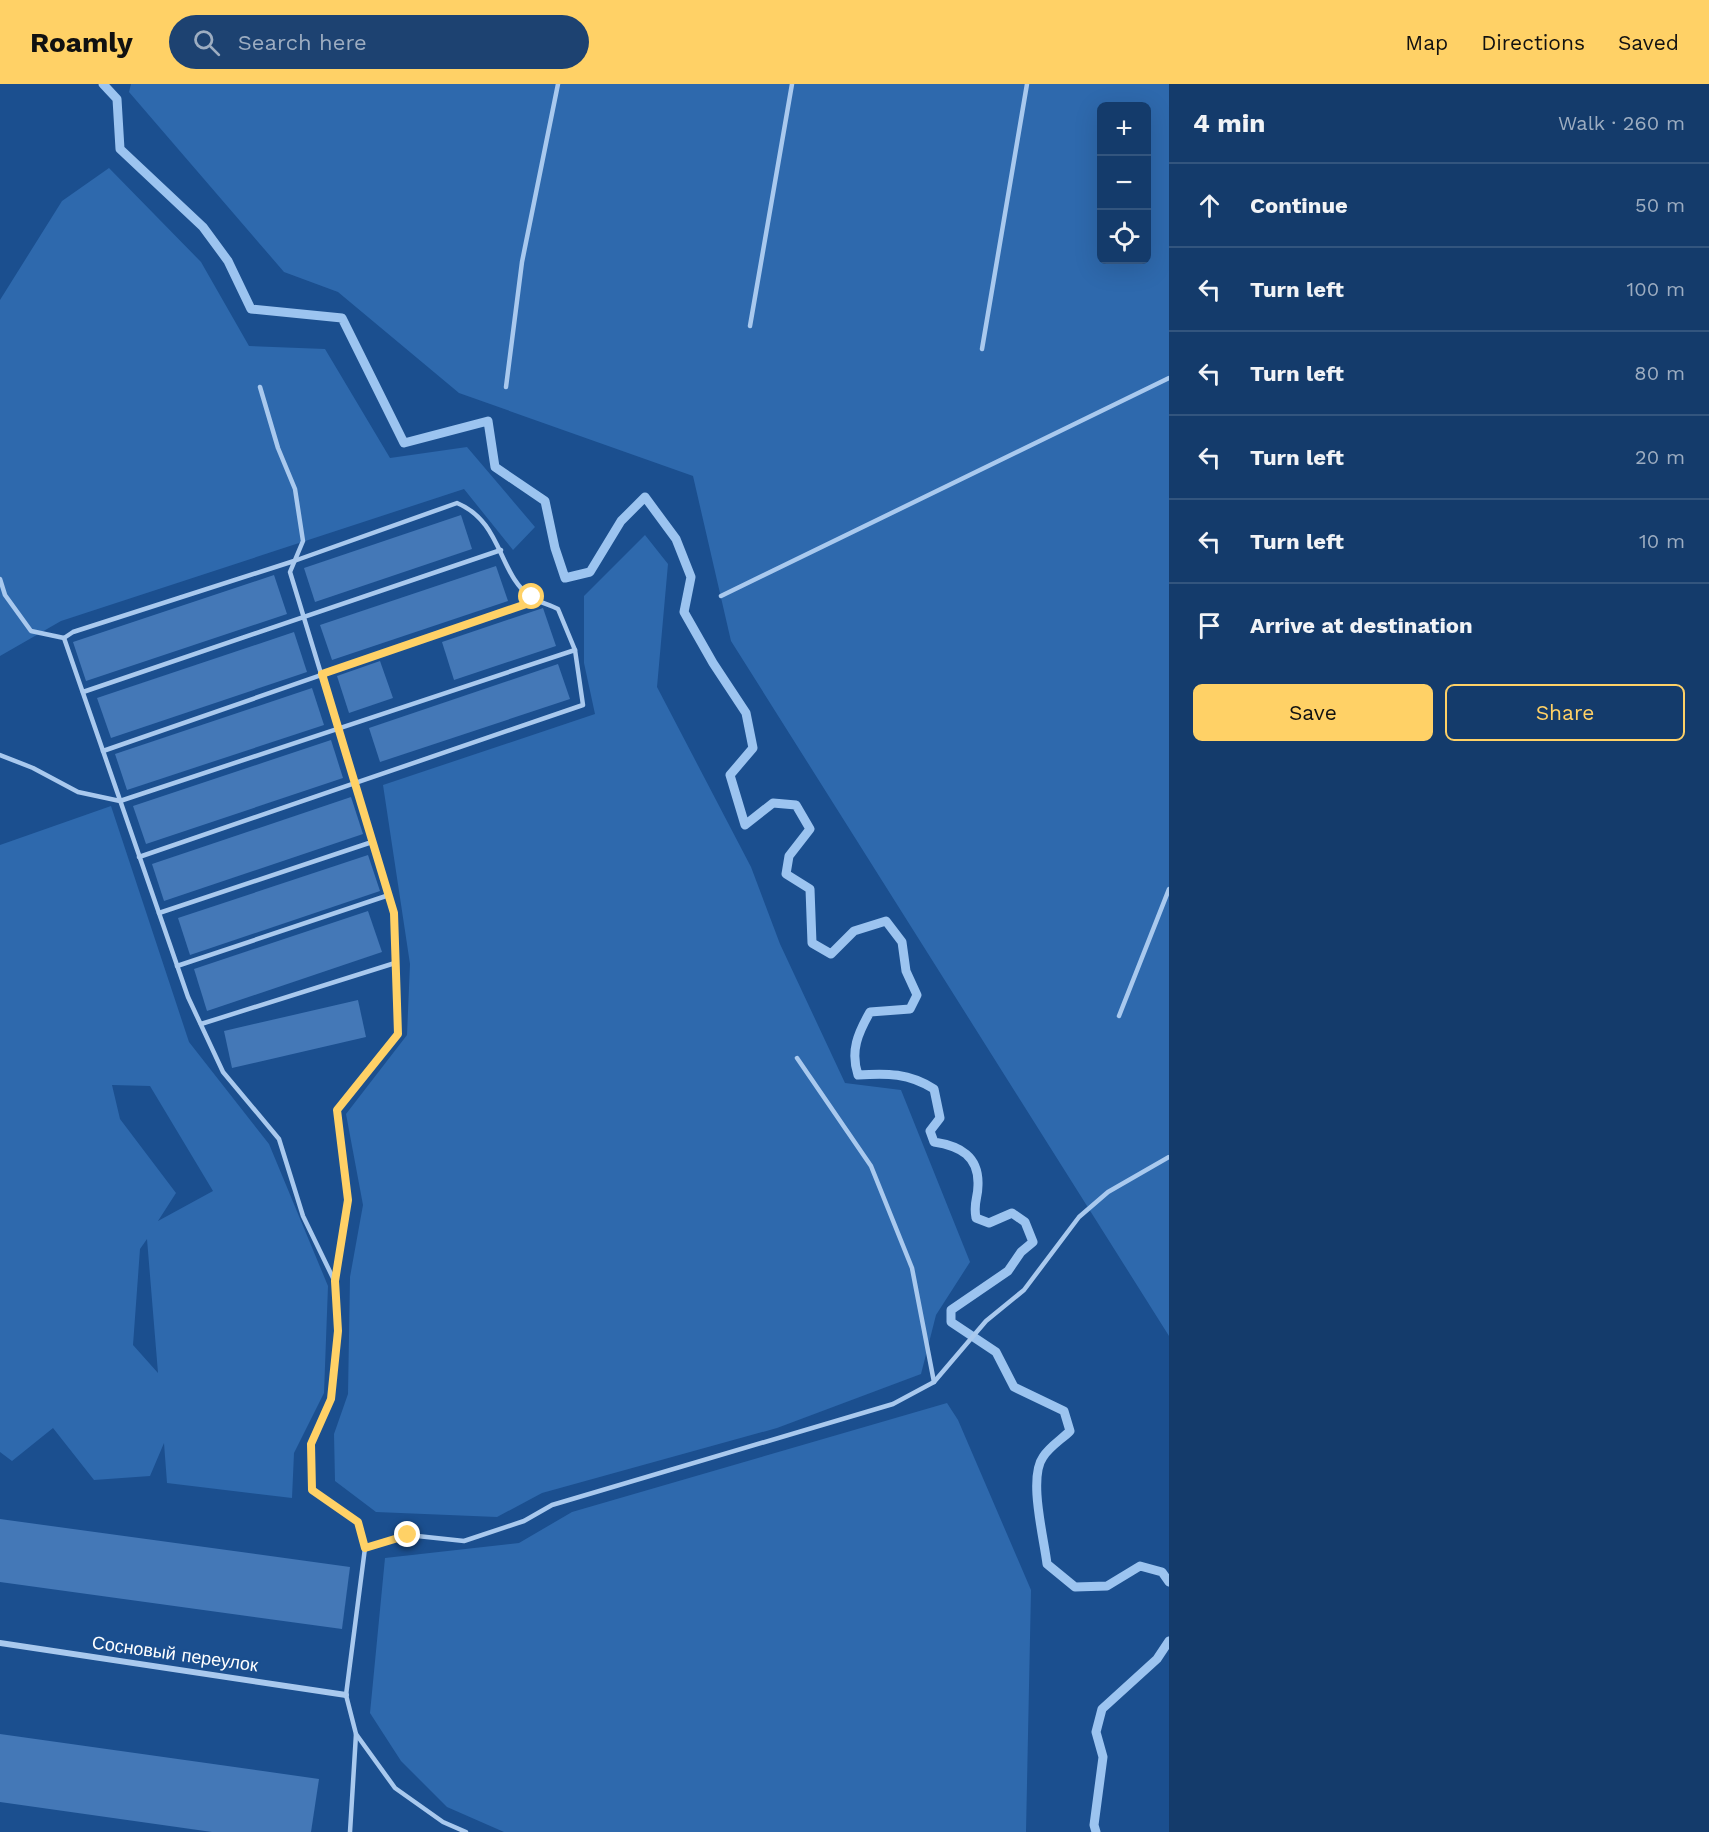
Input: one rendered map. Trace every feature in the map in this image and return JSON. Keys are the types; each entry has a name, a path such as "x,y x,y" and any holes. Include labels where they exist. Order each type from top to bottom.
{"street":[{"name":"Сосновый переулок","path":"0,1643 346,1695"}],"lane":[{"path":"506,387 522,262 558,84"},
{"path":"750,326 792,84"},
{"path":"982,349 1027,84"},
{"path":"721,596 1169,378"},
{"path":"260,387 278,448 295,489 303,541 290,572 394,913 398,1034 337,1110 348,1200 335,1281 338,1331 331,1399 311,1444 312,1490 358,1522 365,1548 346,1695 356,1734 350,1832"},
{"path":"0,579 5,595 31,632 64,638 74,632 294,561 457,503 473,510 501,550 514,576 532,597 558,609 575,650 583,705 139,857"},
{"path":"83,692 501,550"},
{"path":"103,751 538,600"},
{"path":"64,638 177,966 201,1024 223,1072 279,1139 303,1216 335,1281"},
{"path":"0,755 33,768 78,792 120,801 575,650"},
{"path":"159,913 372,842"},
{"path":"1119,1016 1169,889"},
{"path":"177,966 388,895"},
{"path":"201,1024 395,963"},
{"path":"796,1058 871,1166 912,1268 934,1382"},
{"path":"365,1548 408,1535 464,1541 524,1521 552,1505 893,1404 934,1382 986,1322 1024,1290 1079,1217 1108,1192 1169,1157"},
{"path":"356,1734 395,1788 443,1822 466,1832"}],"shaded area":[{"path":"131,84 1169,84 1169,1336 731,641 693,476 459,393 338,292 284,272 129,92"},
{"path":"109,168 201,262 249,346 325,349 390,458 467,447 535,527 513,550 464,489 61,621 0,656 0,300 62,201"},
{"path":"645,535 668,564 657,687 751,867 780,944 845,1083 901,1090 970,1262 936,1315 921,1374 777,1428 542,1493 497,1517 376,1512 335,1481 334,1434 348,1394 350,1277 363,1205 346,1114 407,1035 410,964 383,785 595,714 584,663 584,596"},
{"path":"111,806 189,1042 269,1144 328,1286 324,1393 294,1453 292,1498 167,1483 164,1443 150,1476 94,1480 53,1428 12,1461 0,1452 0,845","holes":["112,1085 150,1086 213,1191 158,1221 176,1193 120,1119","147,1239 158,1373 133,1345 140,1249"]},
{"path":"947,1403 958,1420 1031,1590 1026,1832 504,1832 447,1807 401,1761 370,1713 385,1558 519,1543 572,1512"}],"building":[{"path":"461,515 472,549 315,602 304,568"},
{"path":"496,566 508,601 332,660 320,625"},
{"path":"274,575 287,614 86,681 73,642"},
{"path":"543,608 556,646 454,680 442,642"},
{"path":"294,632 307,672 111,738 97,698"},
{"path":"380,661 393,698 349,713 337,676"},
{"path":"558,664 570,699 380,762 369,728"},
{"path":"312,688 324,725 127,790 115,754"},
{"path":"331,740 343,778 146,844 133,806"},
{"path":"351,797 363,834 164,901 152,864"},
{"path":"368,855 380,891 190,955 178,918"},
{"path":"368,911 382,952 207,1011 194,969"},
{"path":"358,1000 366,1037 232,1068 224,1031"},
{"path":"0,1519 350,1567 342,1629 0,1582"},
{"path":"0,1734 319,1779 311,1832 212,1832 0,1802"}],"waterway":[{"path":"103,84 117,99 120,149 203,227 228,261 251,309 342,318 404,443 488,421 495,467 545,501 555,548 565,578 590,572 621,521 645,497 676,539 691,577 684,612 713,663 746,713 753,748 730,775 745,825 773,803 796,805 810,829 789,856 786,874 810,889 812,943 831,954 854,931 886,921 902,942 906,971 917,995 910,1009 870,1012 856,1042 855,1058 858,1075 898,1075 916,1080 934,1089 940,1118 930,1131 934,1142 960,1150 966,1154 975,1167 978,1185 976,1218 989,1223 1012,1213 1025,1222 1033,1242 1021,1252 1008,1271 951,1310 951,1322 996,1352 1014,1387 1064,1411 1070,1431 1043,1457 1037,1479 1038,1509 1047,1564 1075,1587 1107,1586 1140,1566 1162,1572 1169,1582"},
{"path":"1096,1832 1094,1825 1103,1757 1096,1732 1102,1709 1157,1659 1169,1641"}],"route":[{"path":"408,1535 365,1548 358,1522 312,1490 311,1444 331,1399 338,1331 335,1281 348,1200 337,1110 398,1034 394,913 322,674 538,600 532,597"}]}
